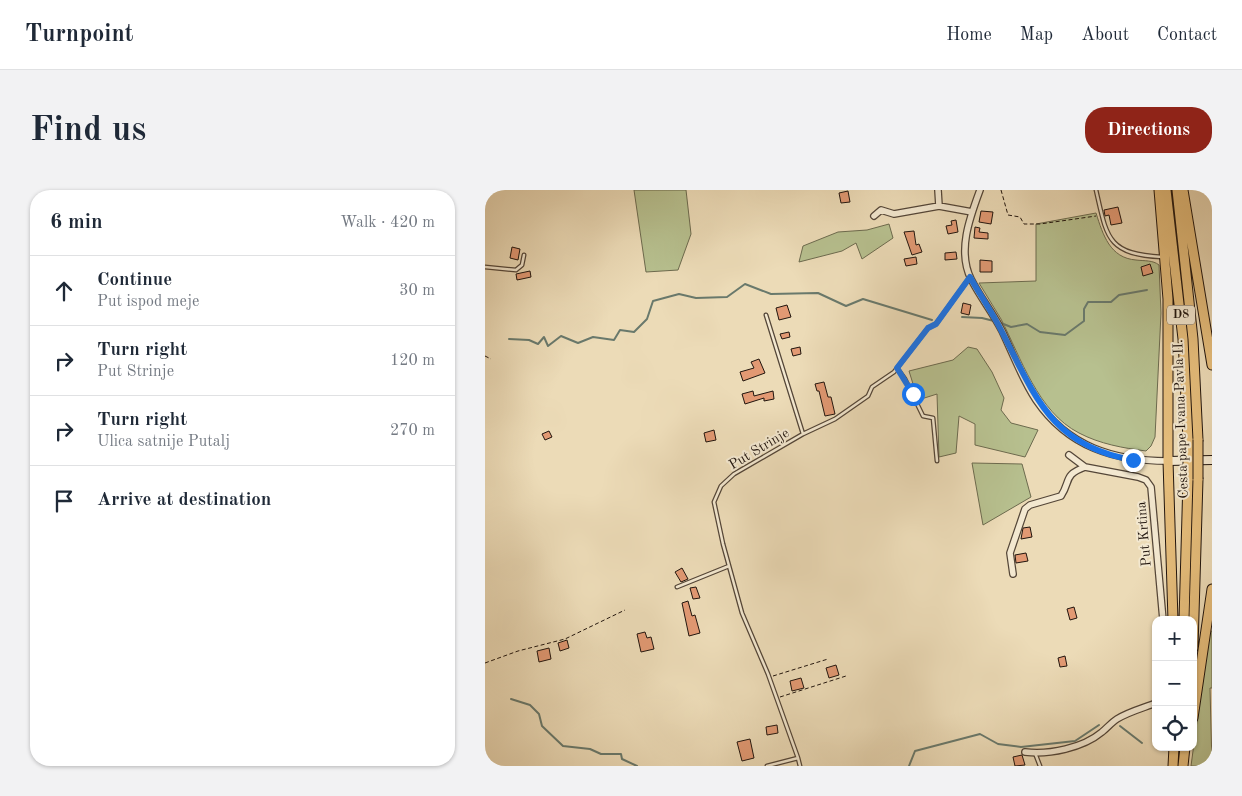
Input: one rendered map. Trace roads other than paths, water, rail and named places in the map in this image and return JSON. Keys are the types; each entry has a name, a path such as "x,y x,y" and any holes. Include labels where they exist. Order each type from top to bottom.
{"main road":[{"path":"1159,190 1165,257 1173,616"},
{"name":"Cesta pape Ivana Pavla II.","path":"1166,190 1183,339 1188,440 1184,616"},
{"name":"Cesta pape Ivana Pavla II.","path":"1177,190 1193,339 1198,479 1194,616"},
{"path":"1183,190 1212,365"},
{"path":"1195,706 1212,589"},
{"path":"1171,751 1173,765"},
{"path":"1173,765 1174,751"},
{"path":"1183,766 1186,751"}],"street":[{"path":"938,190 939,206"},
{"path":"980,190 972,212 965,244 965,257 970,277 1000,327 1035,399 1061,428 1098,452 1133,460 1212,460"},
{"path":"875,216 881,210 894,214 939,206 972,212"},
{"name":"Put Krtina","path":"1069,455 1085,467 1146,480 1151,487 1163,616"},
{"path":"1013,574 1010,553 1025,509 1030,505 1061,496 1066,480 1071,474 1085,467"},
{"path":"1025,752 1035,753 1068,749 1102,733 1118,718 1152,705"}],"lane":[{"path":"1096,190 1110,238 1121,249 1141,256 1165,257"},
{"path":"485,267 516,270 522,265 524,256"},
{"name":"Put Strinje","path":"800,766 777,698 742,613 714,502 721,486 734,474 803,434 849,411 868,396 872,387 897,368 928,328 936,324 970,277"},
{"path":"766,315 803,434"},
{"path":"897,368 905,379 923,416 933,418 937,461"},
{"path":"677,587 729,566"},
{"path":"1035,753 1040,766"},
{"path":"767,766 798,758"}],"waterway":[{"path":"509,339 529,340 538,344 544,337 548,346 561,336 578,343 593,337 614,340 620,330 634,332 647,319 653,301 679,294 696,298 727,297 745,284 771,294 818,293 846,306 863,299 932,320"},
{"path":"1001,323 1011,327 1027,324 1040,332 1065,335 1084,321 1084,309 1088,302 1111,302 1119,295 1147,290"},
{"path":"962,317 994,321"},
{"path":"511,699 530,705 539,714 542,726 563,746 590,749 601,754 621,754 622,759 637,766"},
{"path":"909,766 915,751 980,734 998,744 1021,747 1075,741 1099,725"},
{"path":"1120,726 1142,743"}]}
